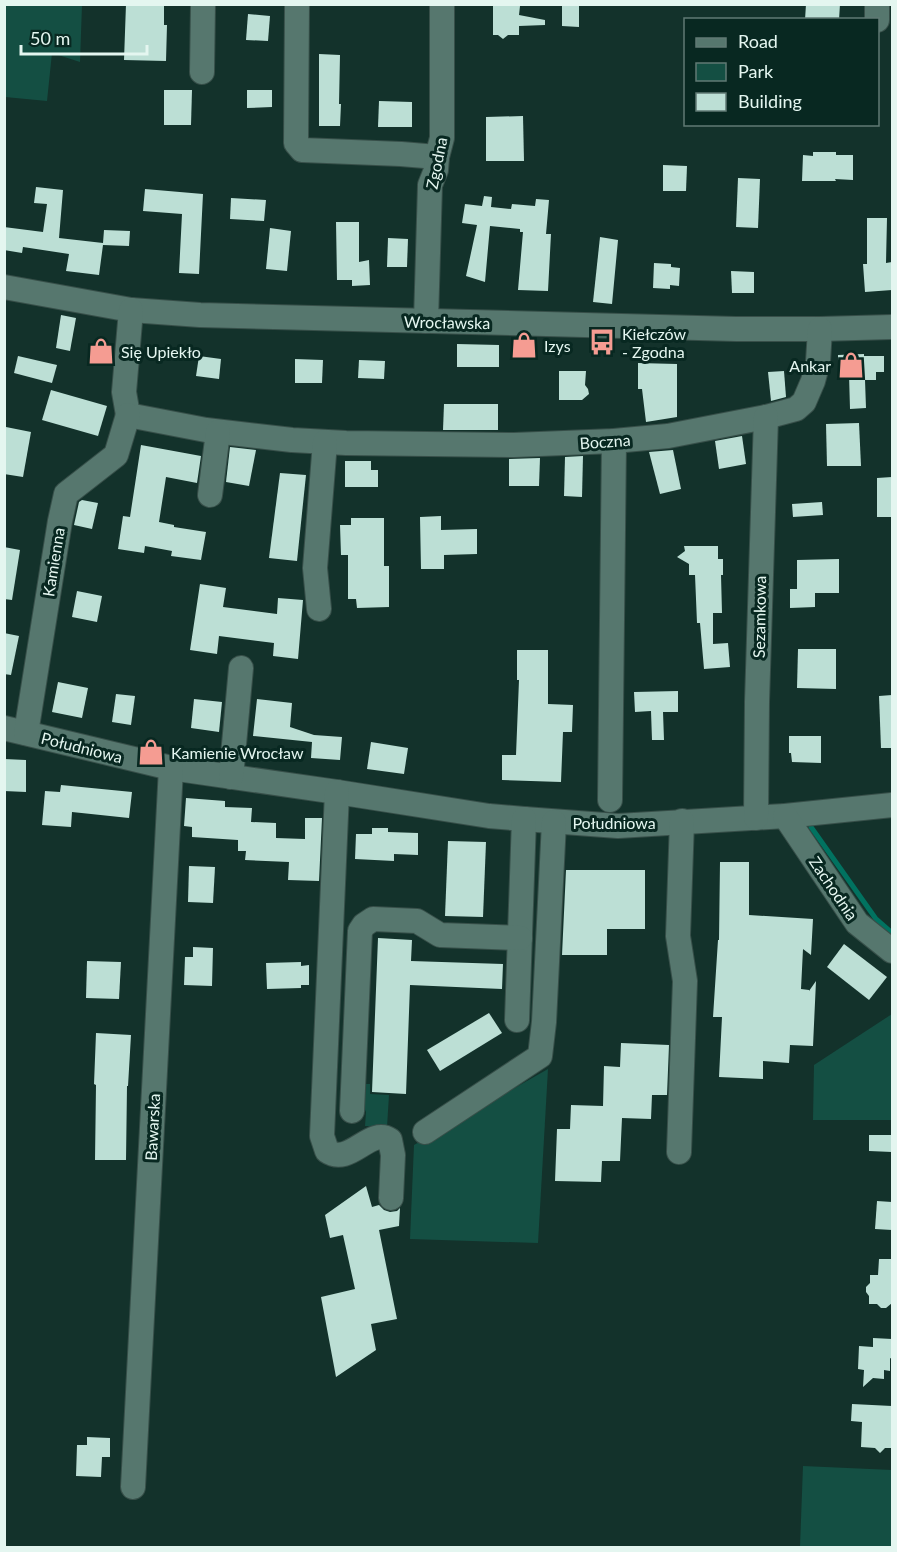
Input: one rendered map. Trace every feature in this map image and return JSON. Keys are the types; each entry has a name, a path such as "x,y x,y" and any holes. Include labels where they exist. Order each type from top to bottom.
{"street":[{"path":"202,72 203,4"},
{"path":"297,4 296,143 302,150 437,157"},
{"name":"Zgodna","path":"426,321 430,185 436,170 442,138 442,4"},
{"name":"Wrocławska","path":"4,287 131,310 200,315 736,329 892,327"},
{"path":"128,415 124,392 131,310"},
{"name":"Boczna","path":"128,415 218,432 325,442 514,445 614,441 668,436 796,409 804,402 813,381 818,362 820,329"},
{"name":"Kamienna","path":"15,730 66,494 116,455 128,415"},
{"name":"Sezamkowa","path":"756,818 759,621 766,417"},
{"path":"210,495 218,432"},
{"path":"610,800 614,441"},
{"path":"319,609 315,568 325,442"},
{"path":"231,777 241,668"},
{"name":"Południowa","path":"15,730 171,768 489,816 554,822 618,826 785,816 892,805"},
{"name":"Bawarska","path":"133,1486 171,768"},
{"path":"337,792 324,1144 332,1155 347,1154 377,1137 386,1137 390,1140 393,1153 391,1198"},
{"name":"Zachodnia","path":"785,816 857,923 892,951"},
{"path":"517,1020 525,819"},
{"path":"679,1152 685,981 678,936 682,821"},
{"path":"424,1132 540,1056 544,1022 554,822"},
{"path":"352,1111 360,932 364,925 373,920 417,921 440,935 520,938"}],"green space":[{"path":"4,5 82,5 80,62 52,53 47,101 5,97"},
{"path":"892,1014 892,1120 813,1120 814,1065"},
{"path":"548,1069 538,1243 410,1239 414,1145"},
{"path":"361,1084 370,1084 370,1094 389,1095 387,1127 365,1126 366,1112 360,1099"},
{"path":"803,1466 892,1470 892,1547 800,1547"}],"building":[{"path":"126,4 164,4 164,25 167,25 166,61 124,60"},
{"path":"806,4 840,4 839,18 805,18"},
{"path":"562,5 579,5 579,27 562,26"},
{"path":"493,6 520,6 519,15 545,20 545,25 519,26 519,35 508,35 503,39 498,35 493,35"},
{"path":"248,14 270,16 268,41 246,40"},
{"path":"319,54 340,55 340,126 319,126"},
{"path":"164,90 192,90 191,125 164,125"},
{"path":"247,90 272,90 272,107 247,108"},
{"path":"379,101 412,102 412,127 378,127"},
{"path":"523,116 524,161 486,161 486,117"},
{"path":"813,152 853,155 853,180 802,181 803,155 813,156"},
{"path":"663,165 687,166 686,191 663,191"},
{"path":"738,178 760,179 758,228 736,227"},
{"path":"36,187 63,190 59,238 103,243 104,230 130,231 129,246 103,245 99,275 66,271 69,254 23,247 22,253 4,250 4,227 43,232 47,204 34,203"},
{"path":"145,189 203,194 199,274 179,273 182,214 143,211"},
{"path":"484,196 492,197 491,207 511,209 512,204 535,206 536,199 549,200 546,234 551,234 548,291 518,290 523,232 520,232 520,229 490,226 485,282 466,276 477,225 462,223 465,204 482,206"},
{"path":"231,198 266,200 264,221 230,219"},
{"path":"867,218 887,218 886,263 892,262 892,290 865,292 863,264 867,264"},
{"path":"336,222 359,222 359,262 369,260 370,285 352,286 352,280 337,280"},
{"path":"270,228 291,231 287,271 266,269"},
{"path":"600,237 618,240 612,304 593,302"},
{"path":"388,238 408,239 407,267 387,267"},
{"path":"654,263 671,264 671,267 680,268 679,286 670,285 670,289 653,288"},
{"path":"731,271 754,272 754,293 732,293"},
{"path":"61,315 76,318 70,351 56,348"},
{"path":"457,344 499,345 499,367 457,367"},
{"path":"864,354 864,356 884,356 884,372 876,372 876,380 865,380 866,408 850,409 849,374 838,374 838,355"},
{"path":"18,356 57,365 52,383 14,373"},
{"path":"199,356 221,359 219,379 196,376"},
{"path":"295,359 323,360 322,383 295,383"},
{"path":"359,360 385,361 384,379 358,378"},
{"path":"638,363 677,364 677,417 646,422 642,389 638,389"},
{"path":"559,371 586,371 585,385 589,394 582,400 559,400"},
{"path":"784,371 786,397 771,401 768,372"},
{"path":"51,390 107,406 98,436 42,420"},
{"path":"444,404 498,404 498,430 443,430"},
{"path":"859,423 861,466 827,466 826,424"},
{"path":"6,427 31,432 23,477 4,474"},
{"path":"742,436 746,464 719,469 715,441"},
{"path":"141,445 201,456 197,483 166,477 159,522 206,532 201,560 171,556 172,551 145,546 144,553 118,549 123,516 130,517"},
{"path":"230,447 256,450 249,486 226,482"},
{"path":"673,450 681,489 660,494 649,452"},
{"path":"583,456 582,497 564,496 565,457"},
{"path":"540,458 539,486 509,486 509,459"},
{"path":"345,461 371,461 371,470 378,470 378,487 345,487"},
{"path":"280,473 306,475 297,561 269,558"},
{"path":"892,477 892,517 877,517 877,478"},
{"path":"82,500 98,503 92,529 74,525 79,502"},
{"path":"822,502 823,515 793,517 792,504"},
{"path":"441,516 441,530 477,529 477,554 444,555 444,569 421,569 420,517"},
{"path":"351,518 384,518 384,566 389,566 389,607 357,608 356,599 348,599 348,555 341,555 340,525 351,525"},
{"path":"684,546 718,546 718,559 723,559 722,613 713,613 713,644 728,643 730,667 704,669 700,623 697,623 695,575 689,575 689,564 677,557 685,551"},
{"path":"4,547 20,550 12,600 4,599"},
{"path":"839,559 839,593 815,593 815,607 790,608 790,589 797,589 797,560"},
{"path":"200,584 226,588 223,607 277,614 278,598 303,600 298,659 273,656 274,643 219,636 217,654 190,650"},
{"path":"77,591 102,596 97,622 72,617"},
{"path":"4,633 19,636 11,675 4,674"},
{"path":"798,649 836,649 836,689 797,688"},
{"path":"517,650 548,650 548,704 573,705 572,732 563,732 561,782 502,780 502,755 516,755 519,680 517,680"},
{"path":"58,682 88,688 82,718 52,712"},
{"path":"678,691 678,712 663,712 664,740 652,740 651,711 635,712 634,692"},
{"path":"116,694 135,696 131,725 112,722"},
{"path":"892,695 892,748 881,748 879,696"},
{"path":"194,699 222,702 219,732 191,728"},
{"path":"257,699 292,703 290,727 314,735 342,737 340,760 311,758 312,742 253,736"},
{"path":"789,736 821,736 821,763 792,762 791,753 789,753"},
{"path":"371,742 408,748 404,774 367,769"},
{"path":"4,759 26,760 26,792 4,791"},
{"path":"61,785 132,792 129,818 72,812 71,827 42,825 45,791 60,792"},
{"path":"186,798 225,801 225,807 252,808 251,822 276,823 276,838 305,839 305,818 322,818 319,881 288,880 289,862 245,860 246,851 238,851 238,840 192,837 192,827 184,826"},
{"path":"372,828 388,828 388,832 418,833 418,855 394,854 394,861 355,859 356,834 372,834"},
{"path":"448,841 486,842 483,917 445,916"},
{"path":"720,862 749,862 749,915 813,919 811,955 803,949 801,989 809,991 816,981 813,1046 790,1045 789,1063 763,1061 763,1079 719,1077 722,1017 713,1017 719,940"},
{"path":"189,866 215,867 213,903 188,902"},
{"path":"566,870 645,870 645,929 607,929 607,955 562,955"},
{"path":"378,938 412,940 411,961 503,964 502,989 410,985 406,1094 372,1092"},
{"path":"844,944 887,977 869,1000 827,967"},
{"path":"193,947 213,948 212,986 184,985 185,957 193,957"},
{"path":"87,961 121,962 119,999 86,998"},
{"path":"301,962 301,966 309,965 309,985 301,985 301,988 267,989 266,963"},
{"path":"489,1013 502,1033 440,1071 427,1050"},
{"path":"96,1033 131,1035 127,1086 126,1160 95,1160"},
{"path":"621,1043 669,1045 667,1095 652,1095 651,1119 622,1118 620,1161 602,1161 601,1182 555,1181 557,1129 570,1129 571,1105 603,1106 604,1066 620,1067"},
{"path":"869,1135 892,1135 892,1152 869,1151"},
{"path":"366,1186 372,1207 379,1205 390,1212 400,1208 399,1226 379,1230 397,1319 371,1324 376,1350 336,1377 321,1297 355,1289 343,1235 330,1238 325,1215"},
{"path":"877,1201 892,1202 892,1230 875,1229"},
{"path":"879,1259 892,1259 892,1303 886,1308 881,1308 877,1304 869,1304 869,1296 866,1292 866,1287 870,1283 870,1275 878,1275"},
{"path":"873,1338 892,1339 890,1371 884,1370 884,1379 873,1378 863,1387 864,1370 858,1369 859,1346 873,1347"},
{"path":"852,1404 892,1406 892,1448 885,1448 880,1453 875,1448 861,1447 862,1422 851,1421"},
{"path":"87,1437 110,1438 110,1457 102,1457 101,1477 76,1476 77,1445 87,1445"}],"waterway":[{"path":"811,827 876,919 892,933"}],"place":[{"name":"Kiełczów - Zgodna","path":"602,342"},
{"name":"Izys","path":"524,345"},
{"name":"Się Upiekło","path":"101,351"},
{"name":"Ankar","path":"851,365"},
{"name":"Kamienie Wrocław","path":"151,752"}]}
